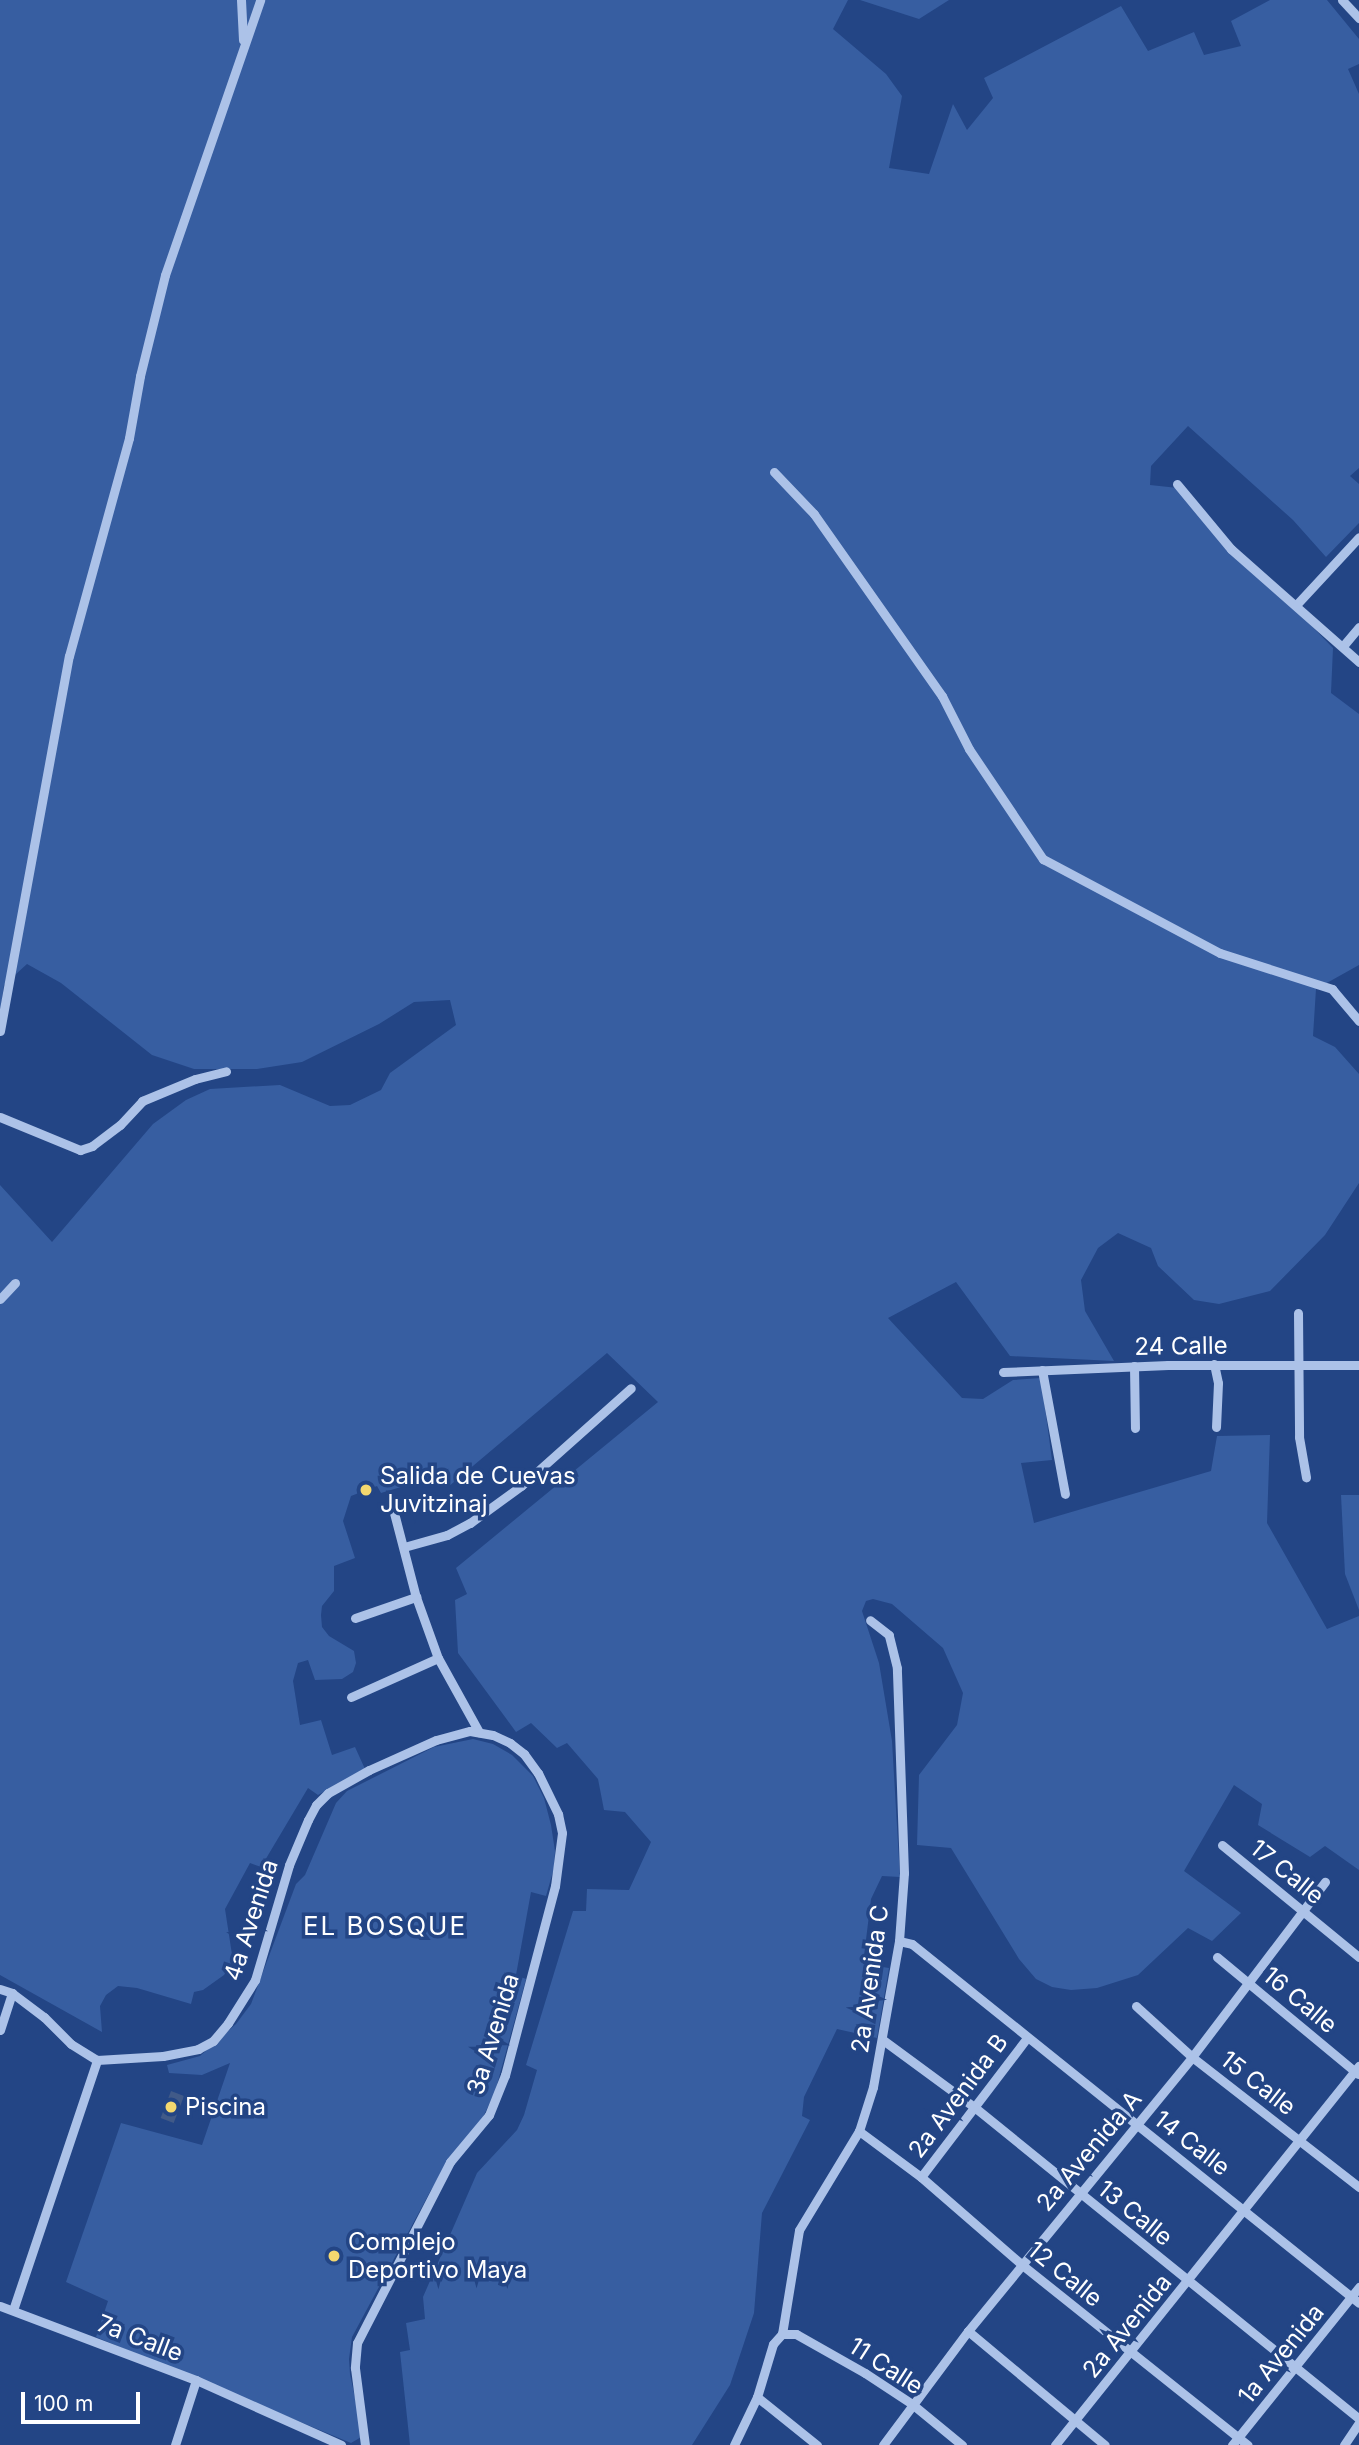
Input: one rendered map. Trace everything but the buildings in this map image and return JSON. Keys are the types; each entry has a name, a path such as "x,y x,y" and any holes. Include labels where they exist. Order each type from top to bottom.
{"street":[{"path":"241,0 244,44"},
{"path":"0,1031 69,656 129,438 140,376 165,275 260,0"},
{"path":"1342,0 1359,18"},
{"path":"774,472 814,514 942,696 969,749 1043,859 1220,953 1332,989 1359,1021"},
{"path":"1177,484 1231,549 1297,604 1359,662"},
{"path":"1297,604 1358,542"},
{"path":"1343,646 1359,627"},
{"path":"0,1117 80,1150 92,1146 120,1125 142,1101 195,1079 226,1072"},
{"path":"0,1300 15,1283"},
{"path":"1298,1312 1299,1437 1306,1477"},
{"path":"1214,1364 1218,1383 1216,1427"},
{"name":"24 Calle","path":"1003,1371 1214,1364 1359,1365"},
{"path":"1134,1366 1135,1428"},
{"path":"1042,1370 1065,1494"},
{"path":"404,1547 447,1535 470,1523 521,1486 631,1388"},
{"path":"393,1509 416,1597 438,1658 475,1732"},
{"path":"355,1618 416,1597"},
{"name":"2a Avenida C","path":"734,2445 757,2397 774,2344 782,2334 799,2230 859,2131 883,2040 899,1941 904,1873 897,1668 889,1635 870,1620"},
{"path":"351,1697 438,1658"},
{"name":"4a Avenida","path":"97,2060 163,2056 198,2049 213,2041 243,2002 255,1980 289,1865 316,1805 328,1793 369,1770 436,1740 475,1732"},
{"name":"3a Avenida","path":"365,2445 355,2368 357,2343 450,2162 489,2115 505,2075 561,1853 562,1833 558,1814 538,1773 524,1754 510,1743 493,1735 475,1732"},
{"name":"17 Calle","path":"1222,1845 1359,1956"},
{"name":"2a Avenida A","path":"883,2445 968,2331 1192,2057 1325,1882"},
{"name":"14 Calle","path":"899,1941 912,1944 1026,2039 1245,2210 1355,2300"},
{"name":"16 Calle","path":"1217,1956 1358,2070"},
{"path":"0,1989 12,1993 44,2017 71,2044 97,2060 13,2310"},
{"path":"0,2030 12,1993"},
{"name":"15 Calle","path":"1136,2006 1192,2057 1359,2187"},
{"name":"2a Avenida B","path":"921,2177 1026,2039"},
{"name":"13 Calle","path":"883,2040 973,2106 1359,2421"},
{"name":"2a Avenida","path":"1055,2445 1245,2210 1298,2139 1358,2070"},
{"name":"12 Calle","path":"859,2131 921,2177 1021,2264 1248,2445"},
{"name":"1a Avenida","path":"1232,2445 1355,2300 1359,2287"},
{"name":"7a Calle","path":"0,2306 196,2380 341,2445"},
{"path":"968,2331 1105,2445"},
{"name":"11 Calle","path":"782,2334 796,2334 810,2341 912,2404 962,2445"},
{"path":"174,2445 196,2380"},
{"path":"757,2397 817,2445"},
{"path":"1348,2443 1359,2421"}],"shaded area":[{"path":"0,0 848,0 833,29 886,74 902,96 889,168 929,174 953,104 967,130 993,98 984,78 1121,6 1148,51 1194,32 1204,55 1241,46 1231,21 1270,0 1327,0 1359,39 1359,64 1348,69 1359,94 1359,468 1350,476 1359,484 1359,523 1326,557 1293,520 1188,426 1151,466 1150,485 1178,488 1333,648 1331,693 1359,714 1359,965 1316,989 1313,1036 1335,1047 1359,1074 1359,1183 1325,1235 1270,1291 1219,1304 1194,1300 1158,1266 1151,1248 1118,1233 1098,1248 1081,1280 1085,1311 1114,1361 1010,1356 956,1282 888,1318 962,1398 983,1399 1013,1380 1041,1378 1052,1460 1021,1463 1034,1523 1211,1471 1217,1436 1270,1435 1267,1523 1327,1629 1359,1616 1359,1870 1325,1846 1310,1857 1258,1825 1262,1804 1234,1785 1184,1871 1241,1913 1212,1941 1188,1928 1138,1975 1097,1988 1071,1990 1052,1987 1036,1979 1019,1959 951,1848 917,1845 919,1775 957,1725 963,1693 943,1648 892,1604 873,1599 866,1601 862,1611 879,1663 892,1741 900,1877 882,1876 871,1899 863,1964 889,1968 877,2038 837,2029 804,2097 802,2116 810,2120 762,2213 754,2313 730,2385 692,2445 410,2445 400,2352 410,2350 406,2323 425,2319 423,2297 477,2173 517,2130 524,2115 537,2070 526,2065 573,1911 586,1911 587,1889 629,1890 651,1842 625,1812 604,1810 598,1779 567,1743 557,1748 531,1723 516,1732 458,1653 455,1600 467,1594 456,1568 658,1402 607,1353 448,1487 441,1475 381,1493 377,1486 351,1496 343,1521 355,1558 334,1566 334,1591 322,1606 321,1615 322,1627 329,1636 354,1651 356,1663 353,1672 342,1679 315,1680 308,1660 298,1663 293,1681 300,1725 321,1720 332,1755 355,1747 365,1769 318,1795 308,1788 261,1867 250,1863 225,1909 233,1961 224,1975 203,1990 194,1992 191,2004 137,1988 118,1986 106,1995 100,2006 102,2032 0,1975 0,1185 52,1242 153,1124 186,1100 210,1089 280,1085 330,1106 350,1105 381,1090 390,1073 456,1025 450,1000 414,1002 379,1024 302,1062 257,1069 194,1069 152,1055 61,983 27,964 4,985 0,1014"},
{"path":"860,0 949,0 919,19"},
{"path":"1341,1495 1359,1495 1359,1610 1345,1574"},
{"path":"473,1739 493,1744 512,1755 533,1776 544,1798 551,1825 555,1851 554,1868 546,1896 531,1892 516,1975 526,1979 495,2092 483,2117 431,2190 352,2337 350,2374 363,2436 351,2443 96,2337 108,2301 66,2282 121,2123 202,2145 230,2063 202,2075 169,2073 167,2065 200,2056 236,2024 251,2004 296,1884 305,1875 336,1803 347,1791 434,1747"},
{"name":"Piscina","path":"171,2091 184,2096 174,2123 161,2118"}],"place":[{"name":"Salida de Cuevas Juvitzinaj","path":"366,1490"},
{"name":"Piscina","path":"171,2107"},
{"name":"Complejo Deportivo Maya","path":"334,2256"}],"district":[{"name":"EL BOSQUE","path":"385,1926"}]}
